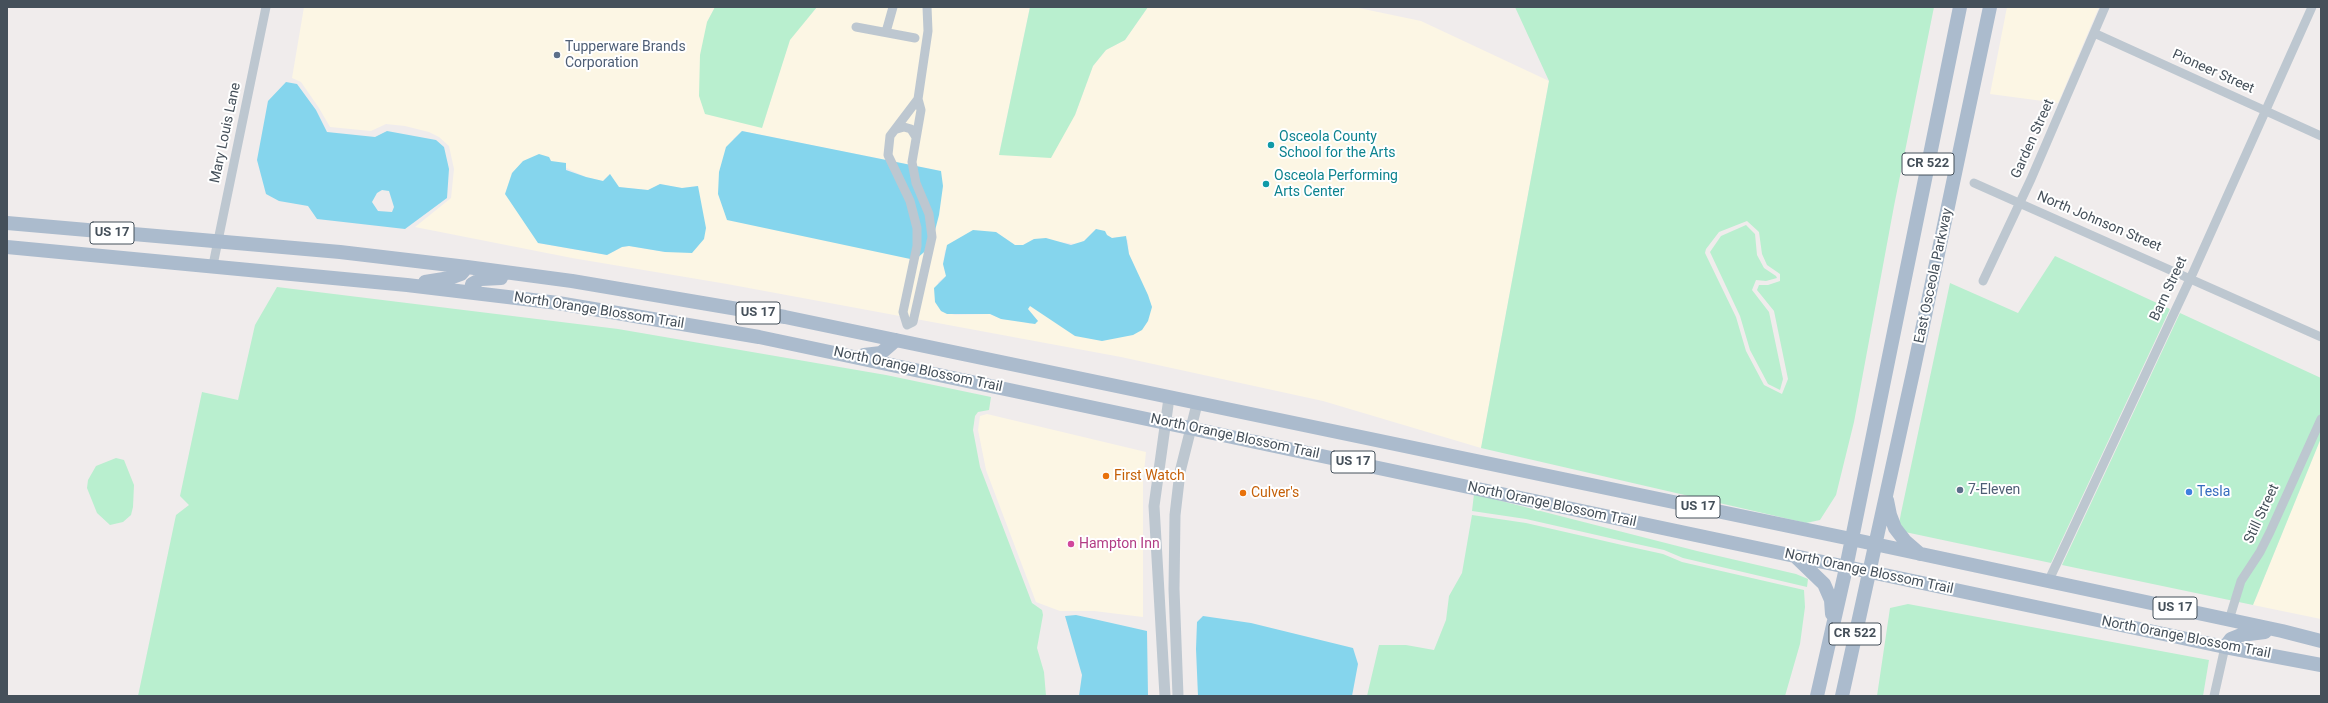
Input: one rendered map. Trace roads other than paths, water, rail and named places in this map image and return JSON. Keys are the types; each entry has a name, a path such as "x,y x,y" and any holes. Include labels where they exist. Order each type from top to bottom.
{"main road":[{"name":"East Osceola Parkway","path":"1851,540 1960,7"},
{"name":"East Osceola Parkway","path":"1875,545 1916,360 1990,7"},
{"name":"US 17","path":"7,223 217,242"},
{"name":"North Orange Blossom Trail","path":"217,242 340,252 537,276 762,313 1875,545 2282,631 2321,642"},
{"name":"US 17","path":"7,247 212,265"},
{"name":"North Orange Blossom Trail","path":"212,265 407,284 558,303 658,319 855,357 1191,427 2225,648 2321,665"},
{"path":"407,284 450,278 460,274 467,267"},
{"path":"470,292 472,284 481,279 537,276"},
{"path":"855,357 881,353 896,340"},
{"path":"1886,492 1890,515 1895,528 1905,540 1922,555"},
{"name":"CR 522","path":"1817,696 1851,540"},
{"name":"CR 522","path":"1842,696 1875,545"},
{"path":"1796,557 1824,584 1831,600 1832,628"},
{"path":"2225,648 2231,639 2241,635 2282,631"}],"street":[{"name":"Mary Louis Lane","path":"212,265 266,7"},
{"path":"886,32 893,7"},
{"path":"918,99 897,129 890,136 888,155 898,172 910,201 917,228 917,246 902,312 907,325 913,322 932,237 929,214 916,183 913,167 921,110 918,99 928,31 927,7"},
{"name":"Garden Street","path":"1983,281 2019,203 2032,179 2105,7"},
{"name":"Barn Street","path":"2048,582 2191,277 2312,7"},
{"path":"856,26 915,38"},
{"name":"Pioneer Street","path":"2094,33 2321,136"},
{"path":"897,129 904,127 911,129 916,137"},
{"path":"898,172 908,173 913,167"},
{"name":"North Johnson Street","path":"1974,183 2191,277 2321,337"},
{"path":"1165,696 1154,506 1169,398"},
{"path":"1178,696 1174,589 1174,541 1180,472 1197,404"},
{"name":"Still Street","path":"2229,620 2241,581 2260,552 2270,532 2321,419"},
{"path":"1160,590 1174,589"},
{"path":"2214,696 2225,648"}],"water":[{"path":"286,82 297,84 316,110 327,132 375,137 387,131 436,140 444,147 449,169 447,198 405,229 317,219 308,206 279,201 266,194 257,160 268,101","holes":["382,190 389,191 394,207 392,212 378,211 372,202 377,193"]},
{"path":"742,131 941,171 943,186 939,215 931,246 915,260 727,220 718,194 719,172 726,147"},
{"path":"539,154 549,157 551,161 566,163 566,170 586,177 603,181 610,174 619,187 648,190 660,184 682,188 698,186 706,228 704,239 692,253 665,252 629,246 622,247 607,255 538,243 505,194 512,173 523,161"},
{"path":"1096,229 1105,231 1107,235 1112,238 1126,236 1129,254 1148,295 1152,307 1148,321 1142,330 1133,335 1102,341 1075,336 1030,306 1028,309 1038,321 1035,324 1001,319 990,314 947,314 941,311 935,302 934,288 946,276 943,264 947,245 973,230 996,232 1015,245 1023,245 1034,239 1046,238 1071,245 1084,241"},
{"path":"1076,615 1147,631 1148,696 1079,696 1082,675 1065,616"},
{"path":"1203,616 1251,623 1353,648 1358,664 1352,696 1198,696 1196,649 1197,622"}],"place":[{"name":"Tupperware Brands Corporation","path":"557,55"},
{"name":"Osceola County School for the Arts","path":"1271,145"},
{"name":"Osceola Performing Arts Center","path":"1266,184"},
{"name":"First Watch","path":"1106,476"},
{"name":"7-Eleven","path":"1960,490"},
{"name":"Tesla","path":"2189,492"},
{"name":"Culver's","path":"1243,493"},
{"name":"Hampton Inn","path":"1071,544"}]}
